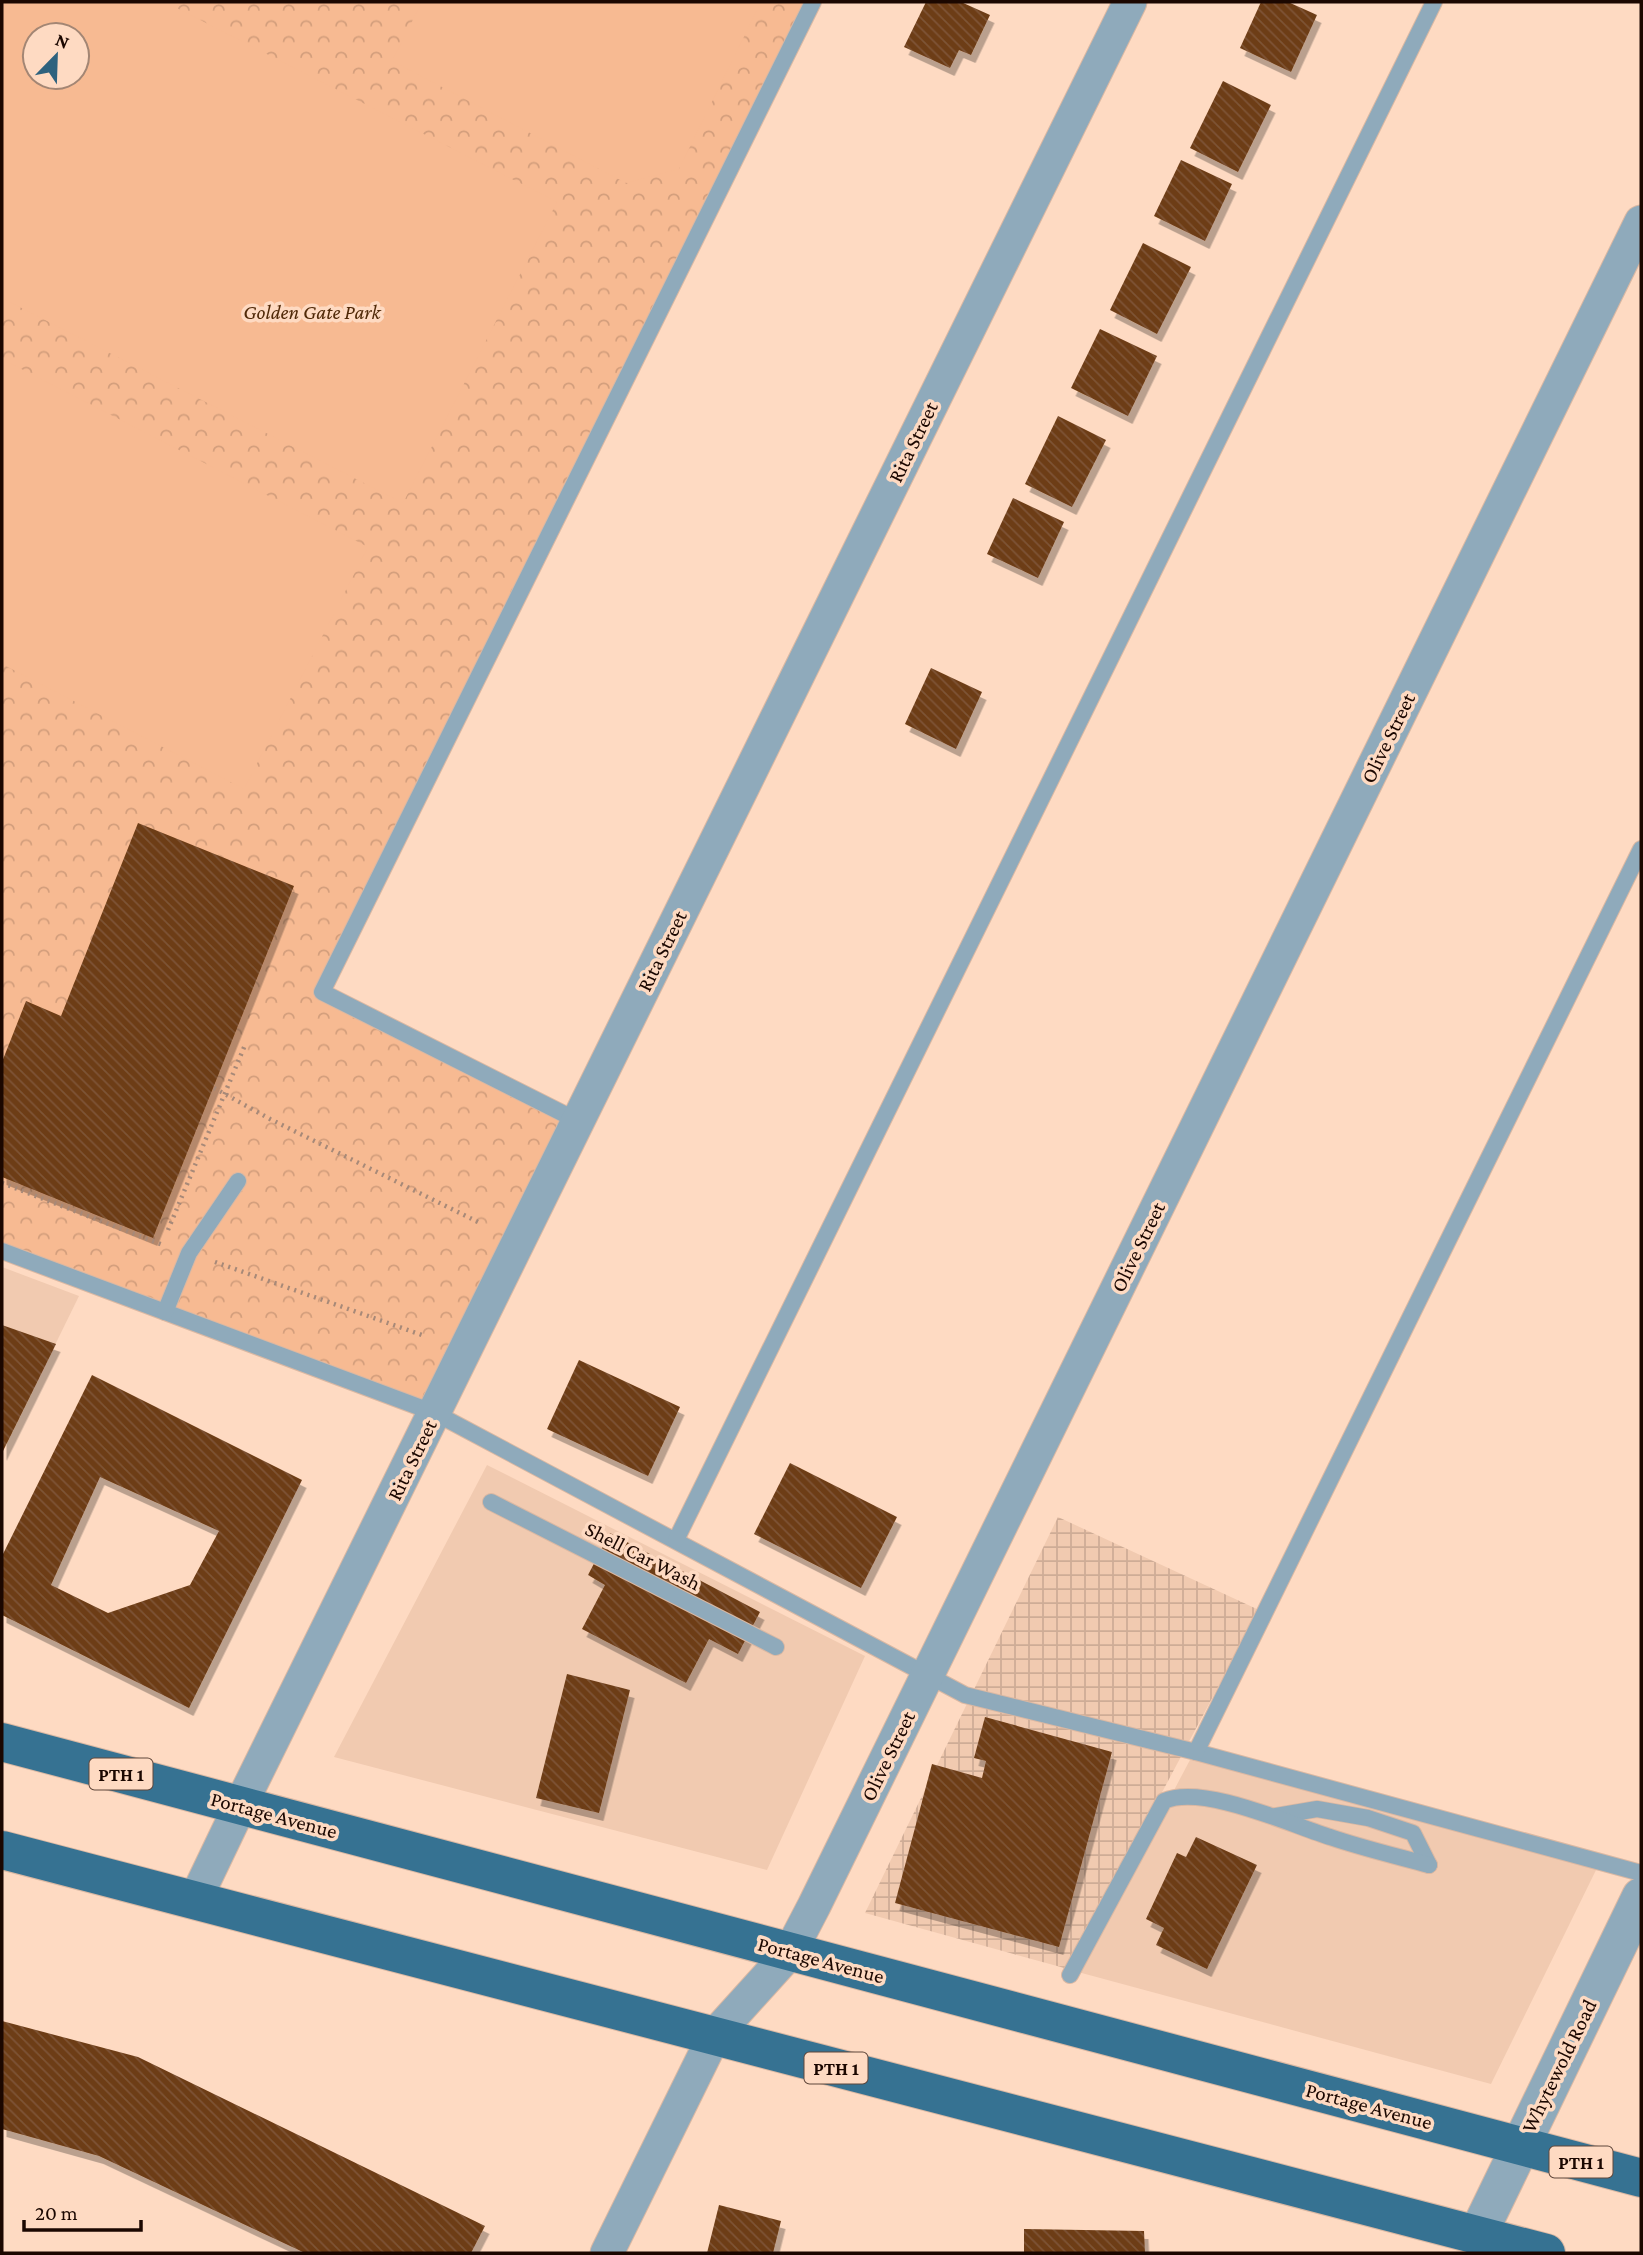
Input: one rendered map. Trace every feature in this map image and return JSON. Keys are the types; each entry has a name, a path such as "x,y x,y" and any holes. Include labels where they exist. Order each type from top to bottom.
{"highway":[{"name":"Portage Avenue","path":"2,1742 1641,2178"},
{"name":"PTH 1","path":"2,1850 1546,2253"}],"street":[{"name":"Rita Street","path":"195,1900 1130,2"},
{"name":"Olive Street","path":"607,2253 714,2036 790,1952 1641,222"},
{"name":"Whytewold Road","path":"1477,2236 1641,1897"}],"lane":[{"path":"578,1121 322,992 813,2"},
{"path":"676,1540 1434,2"},
{"path":"1196,1752 1641,849"},
{"path":"165,1312 189,1254 238,1181"},
{"path":"2,1251 435,1413 965,1695 1196,1752 1641,1873"},
{"name":"Shell Car Wash","path":"491,1502 776,1647"},
{"path":"1070,1975 1164,1801 1176,1795 1211,1800 1274,1816 1331,1838 1429,1865 1413,1833 1368,1818 1317,1808 1274,1816"}],"path":[{"path":"167,1231 245,1045"},
{"path":"214,1088 270,1119 478,1222"}],"shaded area":[{"path":"2,1267 79,1296 2,1453"},
{"path":"487,1465 865,1656 767,1870 334,1757"},
{"path":"1058,1517 1259,1610 1068,1969 865,1913"},
{"path":"1191,1758 1598,1866 1491,2084 1078,1972"}],"green space":[{"name":"Golden Gate Park","path":"2,2 813,2 322,991 578,1121 435,1413 2,1251"},
{"path":"2,2 165,2 557,202 403,503 2,298"},
{"path":"422,2 761,2 679,169 626,183 392,61"},
{"path":"2,359 368,547 244,789 2,664"}],"building":[{"path":"926,2 961,2 990,15 971,55 959,50 950,68 904,47"},
{"path":"1261,2 1288,2 1317,15 1291,72 1240,48"},
{"path":"1223,81 1271,105 1238,172 1190,148"},
{"path":"1181,160 1232,184 1205,241 1154,216"},
{"path":"1143,243 1191,267 1157,334 1110,310"},
{"path":"1100,329 1157,356 1128,416 1071,388"},
{"path":"1058,416 1106,440 1072,507 1025,484"},
{"path":"1013,498 1064,522 1038,578 987,554"},
{"path":"931,668 982,692 956,749 905,724"},
{"path":"138,823 294,886 153,1238 2,1177 2,1062 26,1001 61,1016"},
{"path":"2,1325 56,1344 2,1453"},
{"path":"579,1360 680,1407 648,1476 547,1429"},
{"path":"92,1375 302,1480 189,1708 2,1615 2,1556","holes":["100,1477 219,1531 190,1585 108,1613 51,1585"]},
{"path":"790,1463 897,1517 861,1588 754,1534"},
{"path":"610,1533 760,1612 738,1654 709,1639 686,1683 582,1629 605,1585 588,1575"},
{"path":"567,1674 630,1690 599,1813 536,1798"},
{"path":"985,1717 1112,1752 1059,1947 895,1903 932,1764 982,1778 986,1761 974,1758"},
{"path":"1196,1837 1257,1865 1207,1969 1156,1945 1164,1928 1146,1919 1177,1853 1186,1857"},
{"path":"2,2021 138,2057 485,2226 471,2253 305,2253 99,2156 2,2129"},
{"path":"719,2205 781,2221 773,2253 707,2253"},
{"path":"1024,2229 1144,2231 1145,2253 1024,2253"}]}
